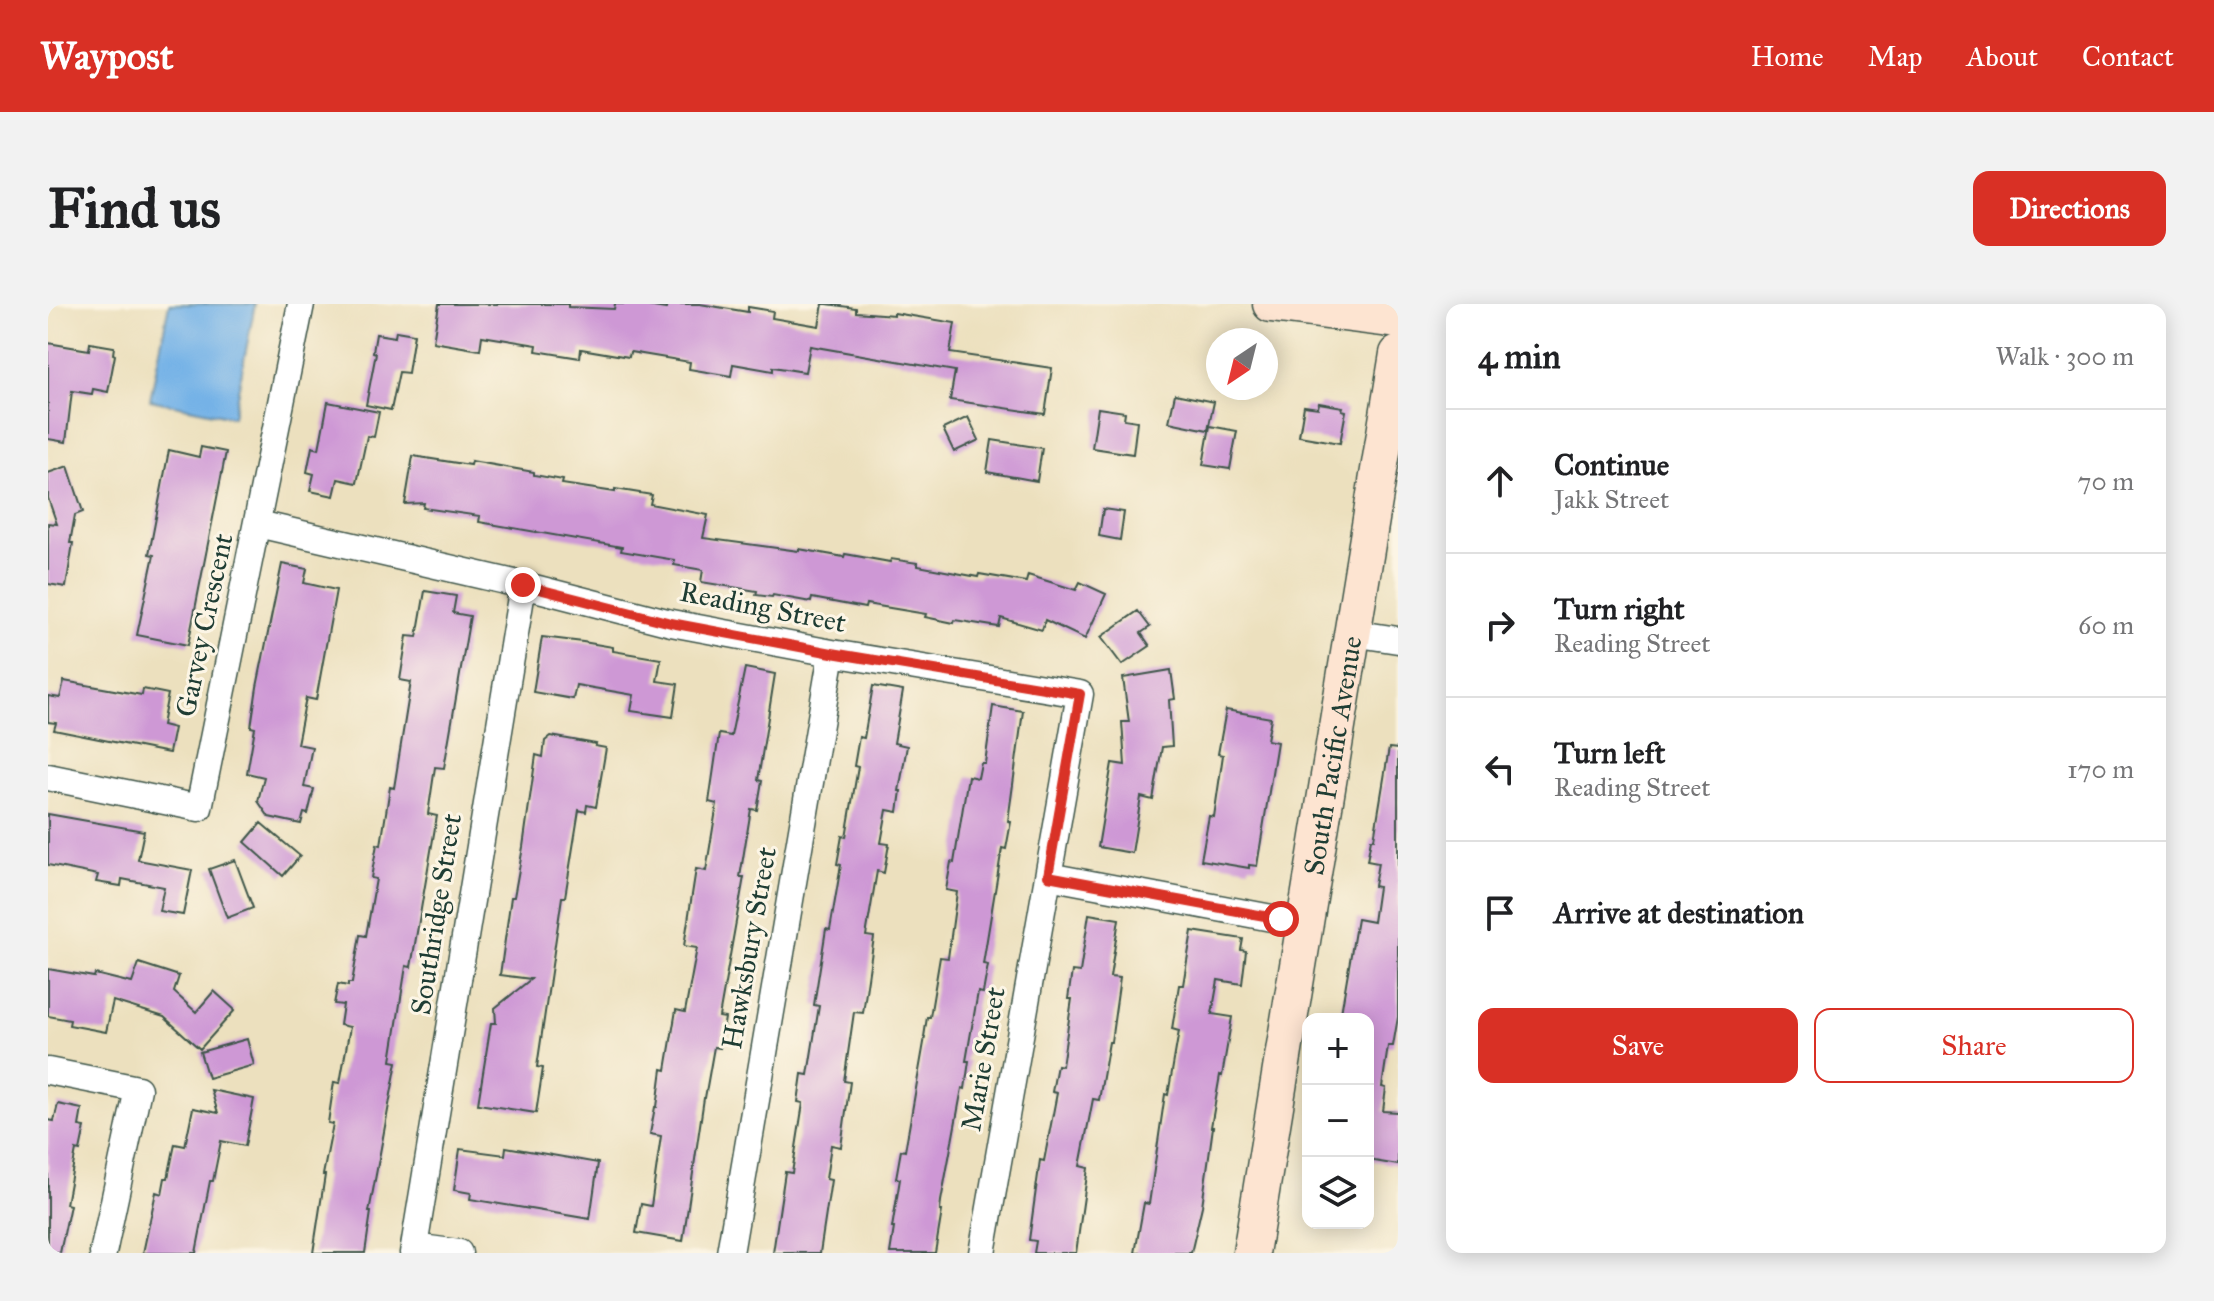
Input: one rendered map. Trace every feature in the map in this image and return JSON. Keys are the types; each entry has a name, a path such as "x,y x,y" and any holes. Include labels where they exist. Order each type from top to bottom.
{"street":[{"name":"Garvey Crescent","path":"48,777 199,808 301,304"},
{"path":"1271,304 1398,320"},
{"name":"South Pacific Avenue","path":"1251,1253 1398,354"},
{"name":"Reading Street","path":"258,524 523,585 671,623 1080,694 1048,876"},
{"name":"Southridge Street","path":"413,1250 523,585"},
{"path":"1352,633 1398,640"},
{"name":"Hawksbury Street","path":"730,1253 832,653"},
{"path":"1048,876 1304,924"},
{"name":"Marie Street","path":"982,1253 1048,876"},
{"path":"48,1071 138,1089 103,1253"},
{"path":"413,1250 459,1253"}],"water":[{"path":"169,304 255,304 233,417 150,400"}],"building":[{"path":"439,304 568,304 568,307 614,309 615,304 636,304 666,309 667,304 700,304 748,312 748,307 773,311 772,318 819,326 823,304 827,304 856,308 856,312 894,313 955,323 950,353 1052,368 1045,414 950,400 955,371 810,346 805,372 773,367 773,371 733,364 731,376 689,369 690,362 630,352 629,357 581,349 580,358 536,351 537,345 482,336 480,350 433,342"},
{"path":"396,331 414,334 408,373 399,372 391,410 366,405 376,353 373,352 376,334 395,337"},
{"path":"48,343 89,350 90,343 114,347 108,392 93,389 92,394 72,391 66,442 48,439"},
{"path":"1175,394 1214,402 1208,430 1169,422"},
{"path":"328,402 379,412 374,437 367,436 357,483 338,479 334,496 310,491 314,474 307,472 312,447 319,449"},
{"path":"1319,403 1343,407 1342,410 1346,411 1340,443 1299,436 1304,406 1318,408"},
{"path":"1098,408 1125,412 1124,419 1137,421 1133,454 1092,448"},
{"path":"968,417 979,440 954,452 943,429"},
{"path":"1210,426 1237,431 1230,469 1203,465"},
{"path":"992,440 1042,448 1037,481 987,472"},
{"path":"201,447 226,452 188,645 137,635 154,555 149,554 169,450 199,457"},
{"path":"413,456 470,465 471,461 534,472 534,475 563,480 562,484 652,495 650,504 708,515 703,538 844,557 845,554 890,562 891,559 978,577 979,574 1026,582 1028,575 1076,590 1080,582 1106,594 1085,639 1045,620 1042,630 1001,618 999,627 955,620 954,623 925,617 926,614 866,604 865,608 812,598 811,602 756,595 757,591 701,582 703,570 674,565 675,560 621,551 622,547 479,522 480,516 423,508 424,503 405,504"},
{"path":"68,466 83,512 75,515 66,587 48,584 48,523 57,524 48,498 48,473"},
{"path":"1103,509 1124,512 1120,540 1099,536"},
{"path":"282,564 307,569 304,583 336,590 316,700 306,698 297,744 312,747 304,787 314,789 308,814 304,813 301,824 269,817 258,801 264,777 247,773 255,728 251,727 257,687"},
{"path":"425,591 456,596 453,613 470,616 444,768 435,767 428,814 437,816 411,967 406,966 391,1061 397,1062 369,1212 365,1253 313,1253 333,1124 328,1123 334,1082 340,1083 350,1027 340,1025 343,1005 334,1004 338,984 348,986 352,983 360,935 366,936 376,879 371,878 377,844 381,845 390,787 394,788 411,682 400,680 407,636 417,637"},
{"path":"1138,611 1150,627 1141,633 1150,646 1122,665 1101,637"},
{"path":"542,637 613,647 613,651 661,659 657,681 678,684 673,717 631,711 634,695 576,685 573,699 533,692"},
{"path":"745,668 775,674 758,780 762,781 757,810 751,809 740,877 744,877 719,1017 725,1018 720,1048 714,1047 704,1098 683,1241 636,1233 641,1204 651,1206 661,1136 650,1134 662,1069 666,1070 676,1010 685,1012 697,948 684,946 696,869 706,871 717,804 709,802 719,734 731,736"},
{"path":"1171,670 1175,699 1169,700 1172,746 1162,747 1153,800 1141,797 1132,853 1098,847 1112,763 1125,765 1122,722 1129,722 1123,678"},
{"path":"64,681 142,695 143,689 168,694 162,725 174,728 169,753 54,730 56,723 48,722 48,696 60,698"},
{"path":"873,686 903,691 894,743 907,746 898,812 887,810 881,843 889,844 884,873 877,871 866,936 874,937 863,1013 854,1012 844,1081 850,1082 841,1147 831,1145 826,1179 831,1180 820,1253 773,1253 785,1172 792,1173 803,1103 798,1102 802,1074 808,1075 819,1006 814,1005 826,929 830,930 841,865 837,864 842,836 846,837 858,767 854,766 859,737 864,738"},
{"path":"993,706 1023,711 1008,821 1011,822 1006,849 1002,848 983,964 988,965 983,993 978,992 966,1061 969,1061 965,1089 962,1088 941,1201 935,1253 890,1253 900,1179 896,1178 901,1150 905,1151 927,1017 930,1017 940,957 948,958 957,892 946,890 951,862 954,863 968,776 978,778 981,763 985,763"},
{"path":"1226,710 1271,718 1267,740 1277,742 1257,866 1249,865 1249,868 1201,860 1209,816 1214,817 1223,755 1218,754"},
{"path":"551,736 606,748 596,807 587,805 586,812 579,810 565,897 562,897 537,1067 543,1068 536,1113 478,1104 491,1023 496,1023 495,1008 531,979 500,975 536,755 543,757 545,741"},
{"path":"1389,748 1398,749 1398,1017 1393,1046 1388,1046 1382,1087 1386,1088 1383,1111 1398,1112 1398,1165 1374,1161 1374,1013 1341,1013 1357,919 1373,922 1378,863 1367,861 1371,839 1374,839"},
{"path":"48,814 144,831 138,860 192,870 183,915 159,911 164,887 122,879 121,886 96,882 98,875 48,865"},
{"path":"261,823 300,856 283,876 245,842"},
{"path":"235,860 253,908 227,918 209,869"},
{"path":"1089,914 1119,919 1110,977 1120,978 1111,1042 1099,1100 1093,1099 1080,1166 1088,1168 1076,1253 1034,1253 1036,1241 1029,1240 1040,1160 1044,1161 1057,1093 1052,1092 1057,1065 1062,1066 1072,999 1068,999 1072,971 1080,972"},
{"path":"1192,931 1243,939 1241,950 1246,951 1242,984 1218,980 1212,1014 1232,1017 1211,1127 1202,1206 1191,1253 1135,1253 1144,1203 1149,1204 1165,1094 1168,1095 1179,1031 1172,1029"},
{"path":"139,963 179,976 174,992 196,1012 214,991 235,1010 200,1049 164,1017 113,1001 106,1032 69,1025 70,1020 48,1016 48,969 94,977 95,974 132,983"},
{"path":"247,1039 254,1065 208,1078 200,1052"},
{"path":"211,1090 254,1099 245,1146 221,1141 196,1253 143,1253 156,1192 162,1194 175,1144 185,1146 193,1108 218,1113"},
{"path":"58,1104 82,1109 79,1126 85,1127 80,1151 76,1150 66,1204 70,1205 60,1253 48,1253 48,1120 54,1121"},
{"path":"506,1147 598,1163 590,1219 470,1199 471,1193 454,1190 460,1149 505,1155"}],"route":[{"path":"523,585 671,623 1080,694 1048,876 1281,919"}]}
